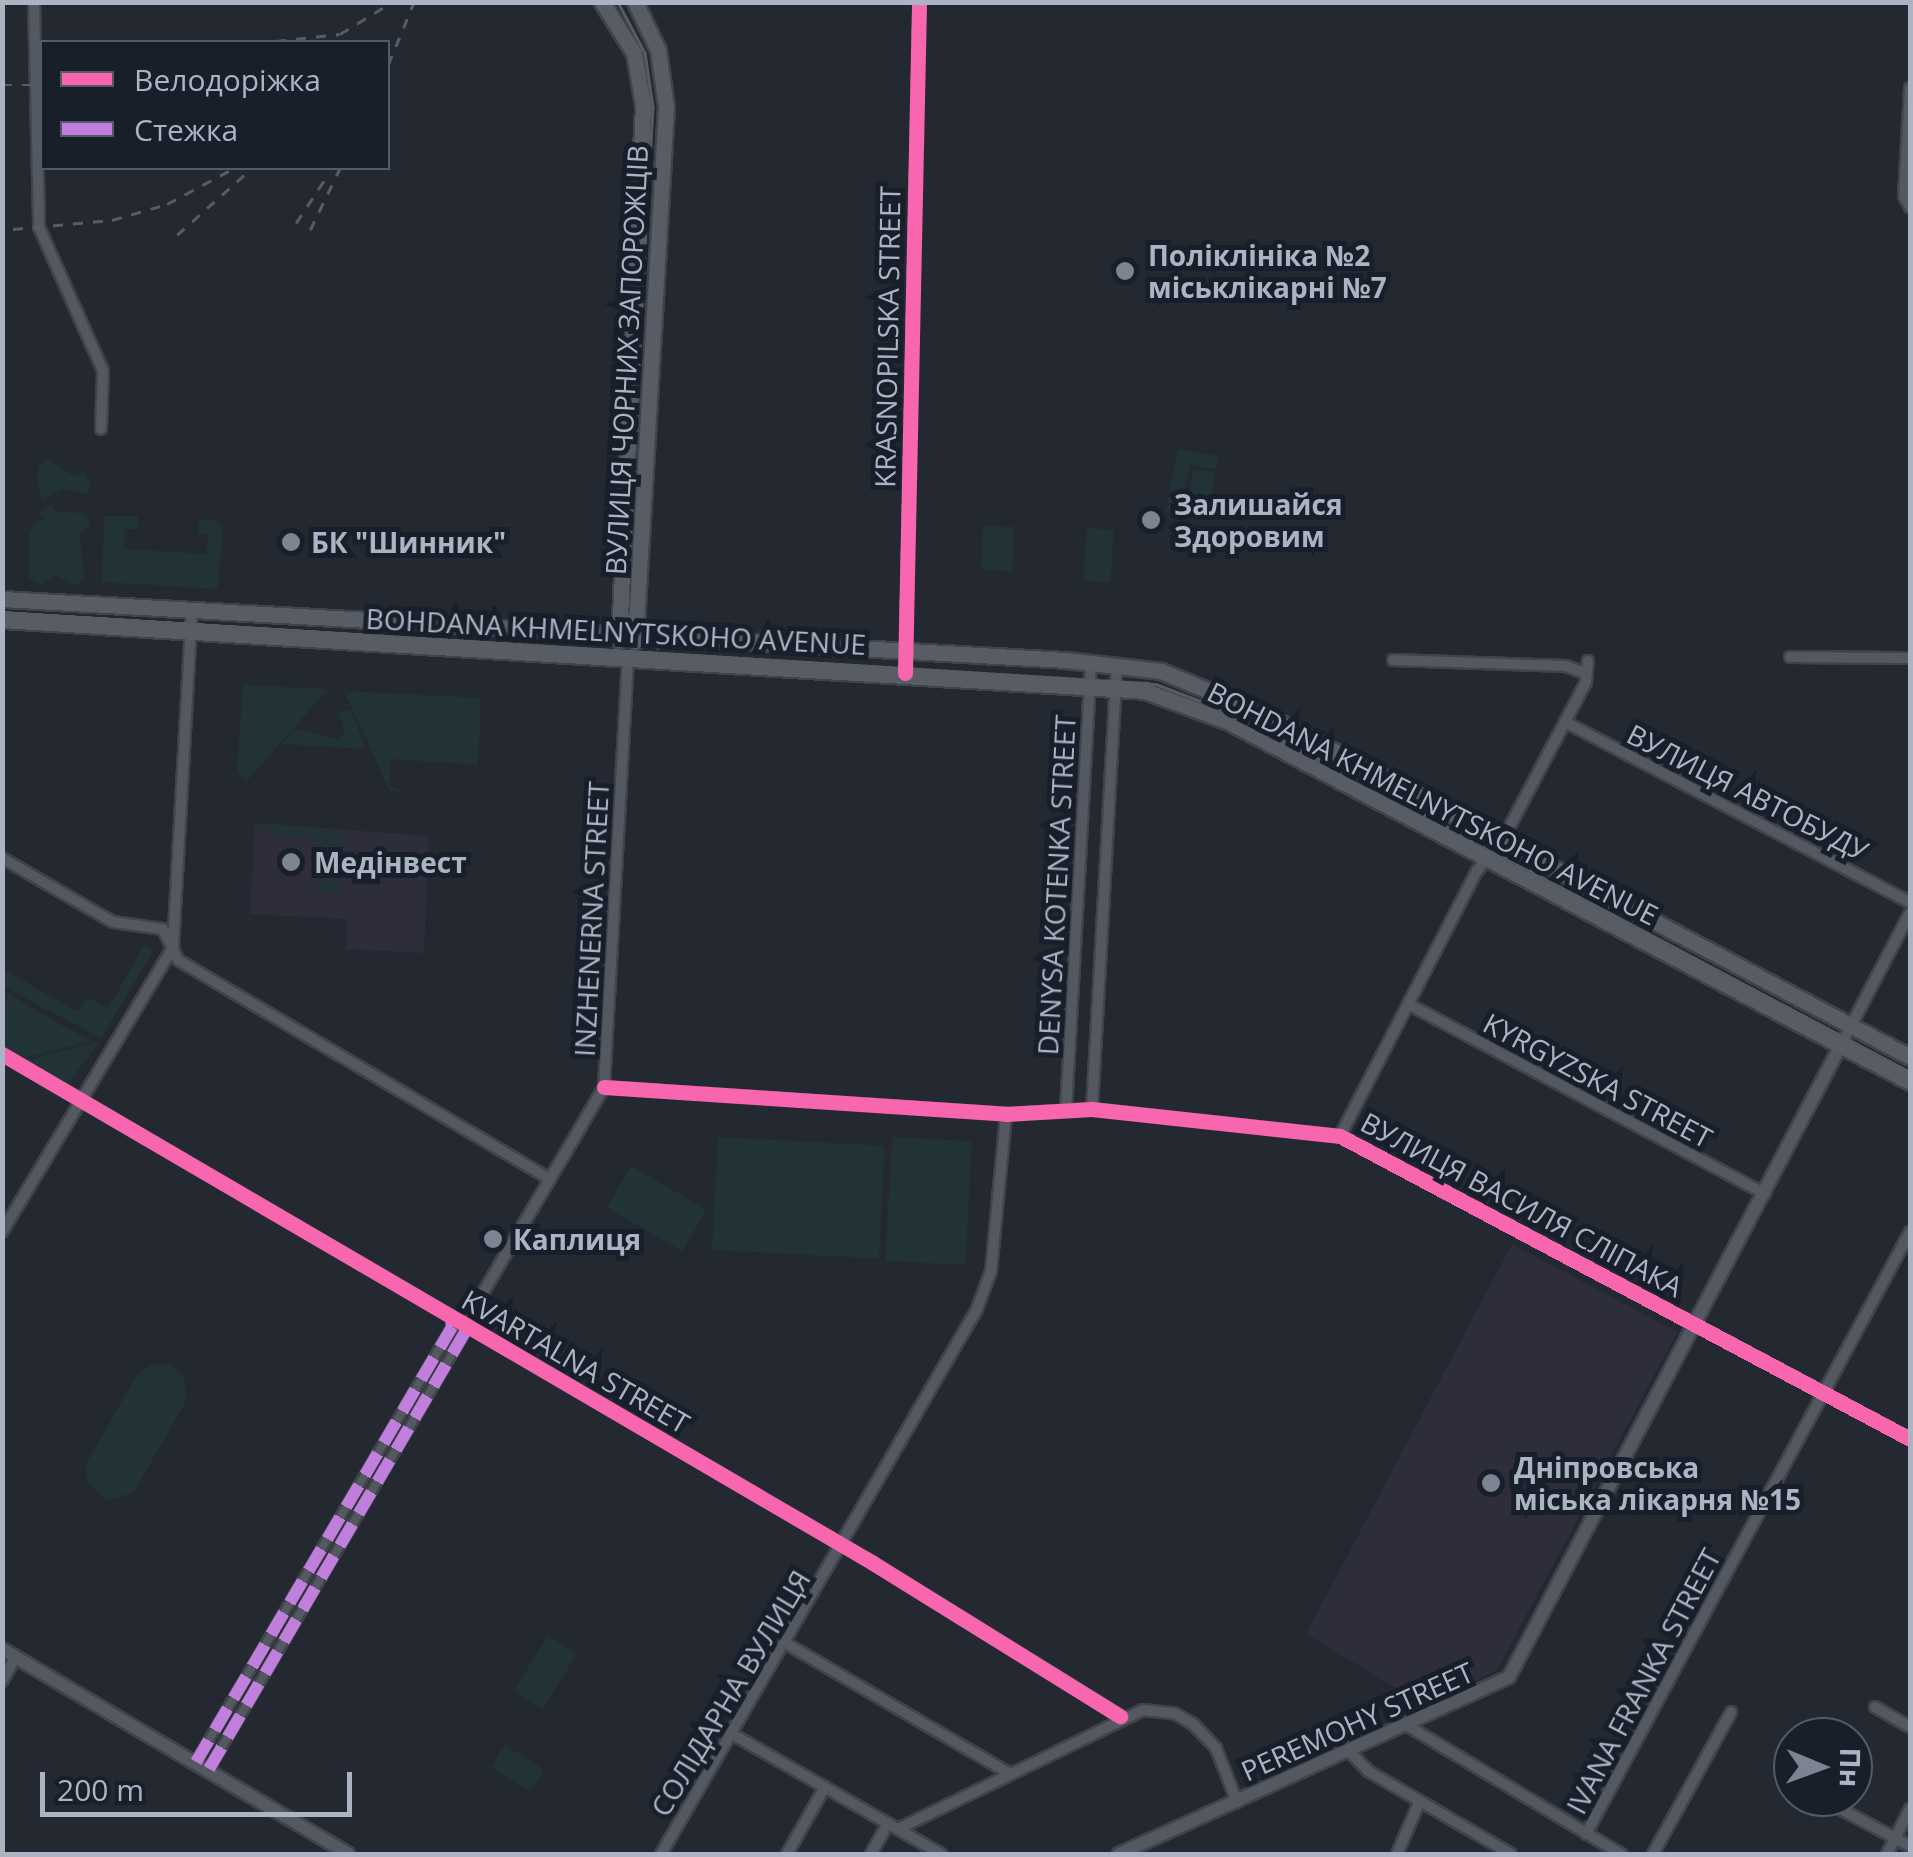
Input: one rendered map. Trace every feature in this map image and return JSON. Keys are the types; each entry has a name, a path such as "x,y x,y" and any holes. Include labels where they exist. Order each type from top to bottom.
{"main road":[{"name":"ВУЛИЦЯ ЧОРНИХ ЗАПОРОЖЦІВ","path":"602,2 634,54 642,90 616,634"},
{"name":"ВУЛИЦЯ ЧОРНИХ ЗАПОРОЖЦІВ","path":"628,657 636,635 666,90 655,39 634,2"},
{"path":"622,495 642,496"},
{"name":"BOHDANA KHMELNYTSKOHO AVENUE","path":"2,599 1116,664 1215,690 1910,1057"},
{"name":"BOHDANA KHMELNYTSKOHO AVENUE","path":"2,620 1116,686 1208,712 1910,1082"},
{"path":"444,646 445,624"},
{"path":"616,634 628,657"}],"street":[{"path":"34,2 39,227 103,371 101,429"},
{"name":"KRASNOPILSKA STREET","path":"904,673 920,2"},
{"path":"1910,88 1904,196 1910,207"},
{"path":"94,604 94,626"},
{"path":"2,1232 172,948 192,610"},
{"name":"INZHENERNA STREET","path":"203,1765 604,1087 628,657"},
{"path":"1790,657 1910,658"},
{"path":"1392,660 1566,666 1587,674"},
{"path":"1340,1136 1487,858 1502,841 1565,722 1587,674 1588,660"},
{"name":"DENYSA KOTENKA STREET","path":"1066,1110 1091,662"},
{"name":"DENYSA KOTENKA STREET","path":"1092,1109 1116,664"},
{"name":"ВУЛИЦЯ АВТОБУДУ","path":"1565,722 1910,902"},
{"path":"2,858 113,922 163,929 178,960 550,1178"},
{"path":"1842,1045 1910,913"},
{"name":"KYRGYZSKA STREET","path":"1410,1004 1765,1194"},
{"name":"PEREMOHY STREET","path":"1119,1854 1492,1689 1520,1661 1842,1045"},
{"name":"KVARTALNA STREET","path":"2,1054 842,1546 1120,1716"},
{"name":"ВУЛИЦЯ ВАСИЛЯ СЛІПАКА","path":"604,1087 1006,1114 1092,1109 1340,1136 1910,1439"},
{"name":"СОЛІДАРНА ВУЛИЦЯ","path":"661,1854 787,1644 986,1288 1006,1114"},
{"name":"IVANA FRANKA STREET","path":"1586,1834 1910,1232"},
{"path":"203,1765 452,1327 451,1317"},
{"path":"787,1644 1010,1774"},
{"path":"2,1649 348,1854"},
{"path":"2,1681 16,1657"},
{"path":"1875,1706 1910,1727"},
{"path":"1653,1854 1731,1712"},
{"path":"871,1854 893,1826 1010,1774 1120,1716 1174,1713 1192,1724 1216,1748 1237,1802"},
{"path":"1408,1726 1621,1854"},
{"path":"734,1734 941,1854"},
{"path":"1349,1752 1418,1803 1511,1854"},
{"path":"786,1854 825,1787"},
{"path":"1397,1854 1418,1803"},
{"path":"1886,1854 1910,1809"},
{"path":"1856,1817 1910,1846"}],"shaded area":[{"path":"1178,449 1219,456 1216,469 1190,465 1179,515 1165,512"},
{"path":"48,460 74,476 84,471 91,484 87,494 61,489 43,501 37,479 39,465"},
{"path":"1193,469 1215,472 1208,520 1186,517"},
{"path":"51,505 57,512 84,513 91,523 80,534 84,577 76,585 56,576 41,584 29,579 29,535 34,523 45,519 38,513"},
{"path":"104,516 138,516 138,529 125,529 124,549 206,554 208,534 198,533 199,519 215,520 223,526 218,589 102,582"},
{"path":"983,526 1014,527 1012,571 981,570"},
{"path":"1087,528 1114,530 1110,583 1083,581"},
{"path":"243,685 328,689 246,782 237,772"},
{"path":"344,691 481,698 478,765 391,759 389,785 405,792 390,791"},
{"path":"338,711 351,711 366,749 281,744 295,728 340,740 345,730"},
{"path":"255,823 429,836 424,953 346,949 347,919 250,914"},
{"path":"255,823 343,832 339,892 320,892 316,838 278,835"},
{"path":"144,945 154,950 101,1038 3,986 3,969 78,1012 87,997 108,1009"},
{"path":"2,990 92,1041 20,1059 3,1048"},
{"path":"100,1041 66,1086 23,1061"},
{"path":"718,1137 885,1146 879,1259 712,1250"},
{"path":"892,1137 972,1141 965,1265 886,1261"},
{"path":"631,1166 706,1210 682,1251 607,1208"},
{"name":"Дніпровська міська лікарня №15","path":"1512,1244 1677,1332 1497,1670 1426,1706 1306,1634"},
{"path":"153,1364 170,1365 184,1376 186,1401 134,1492 108,1501 87,1483 86,1464 138,1373"},
{"path":"548,1636 577,1654 542,1709 514,1691"},
{"path":"505,1745 544,1769 530,1791 491,1767"}],"tram line":[{"path":"618,2 645,53 653,107 624,604 633,631 658,648"},
{"path":"2,612 1156,684 1232,713 1910,1072"}],"railway":[{"path":"122,2 314,2"},
{"path":"285,40 340,34 392,2"},
{"path":"390,60 414,2"},
{"path":"2,85 40,85"},
{"path":"13,229 112,220 167,204 230,170"},
{"path":"177,235 250,170"},
{"path":"310,230 339,170"},
{"path":"296,223 325,179"}],"marked path":[{"path":"196,1762 452,1327 451,1317"},
{"path":"209,1769 468,1327"}],"cycle path":[{"path":"905,673 919,2"},
{"path":"2,1054 873,1563 1120,1716"},
{"path":"604,1087 1006,1114 1092,1109 1340,1136 1910,1439"}],"place":[{"name":"Поліклініка №2 міськлікарні №7","path":"1125,271"},
{"name":"Залишайся Здоровим","path":"1151,520"},
{"name":"БК \"Шинник\"","path":"291,542"},
{"name":"Медінвест","path":"291,862"},
{"name":"Каплиця","path":"493,1239"},
{"name":"Дніпровська міська лікарня №15","path":"1491,1483"}]}
